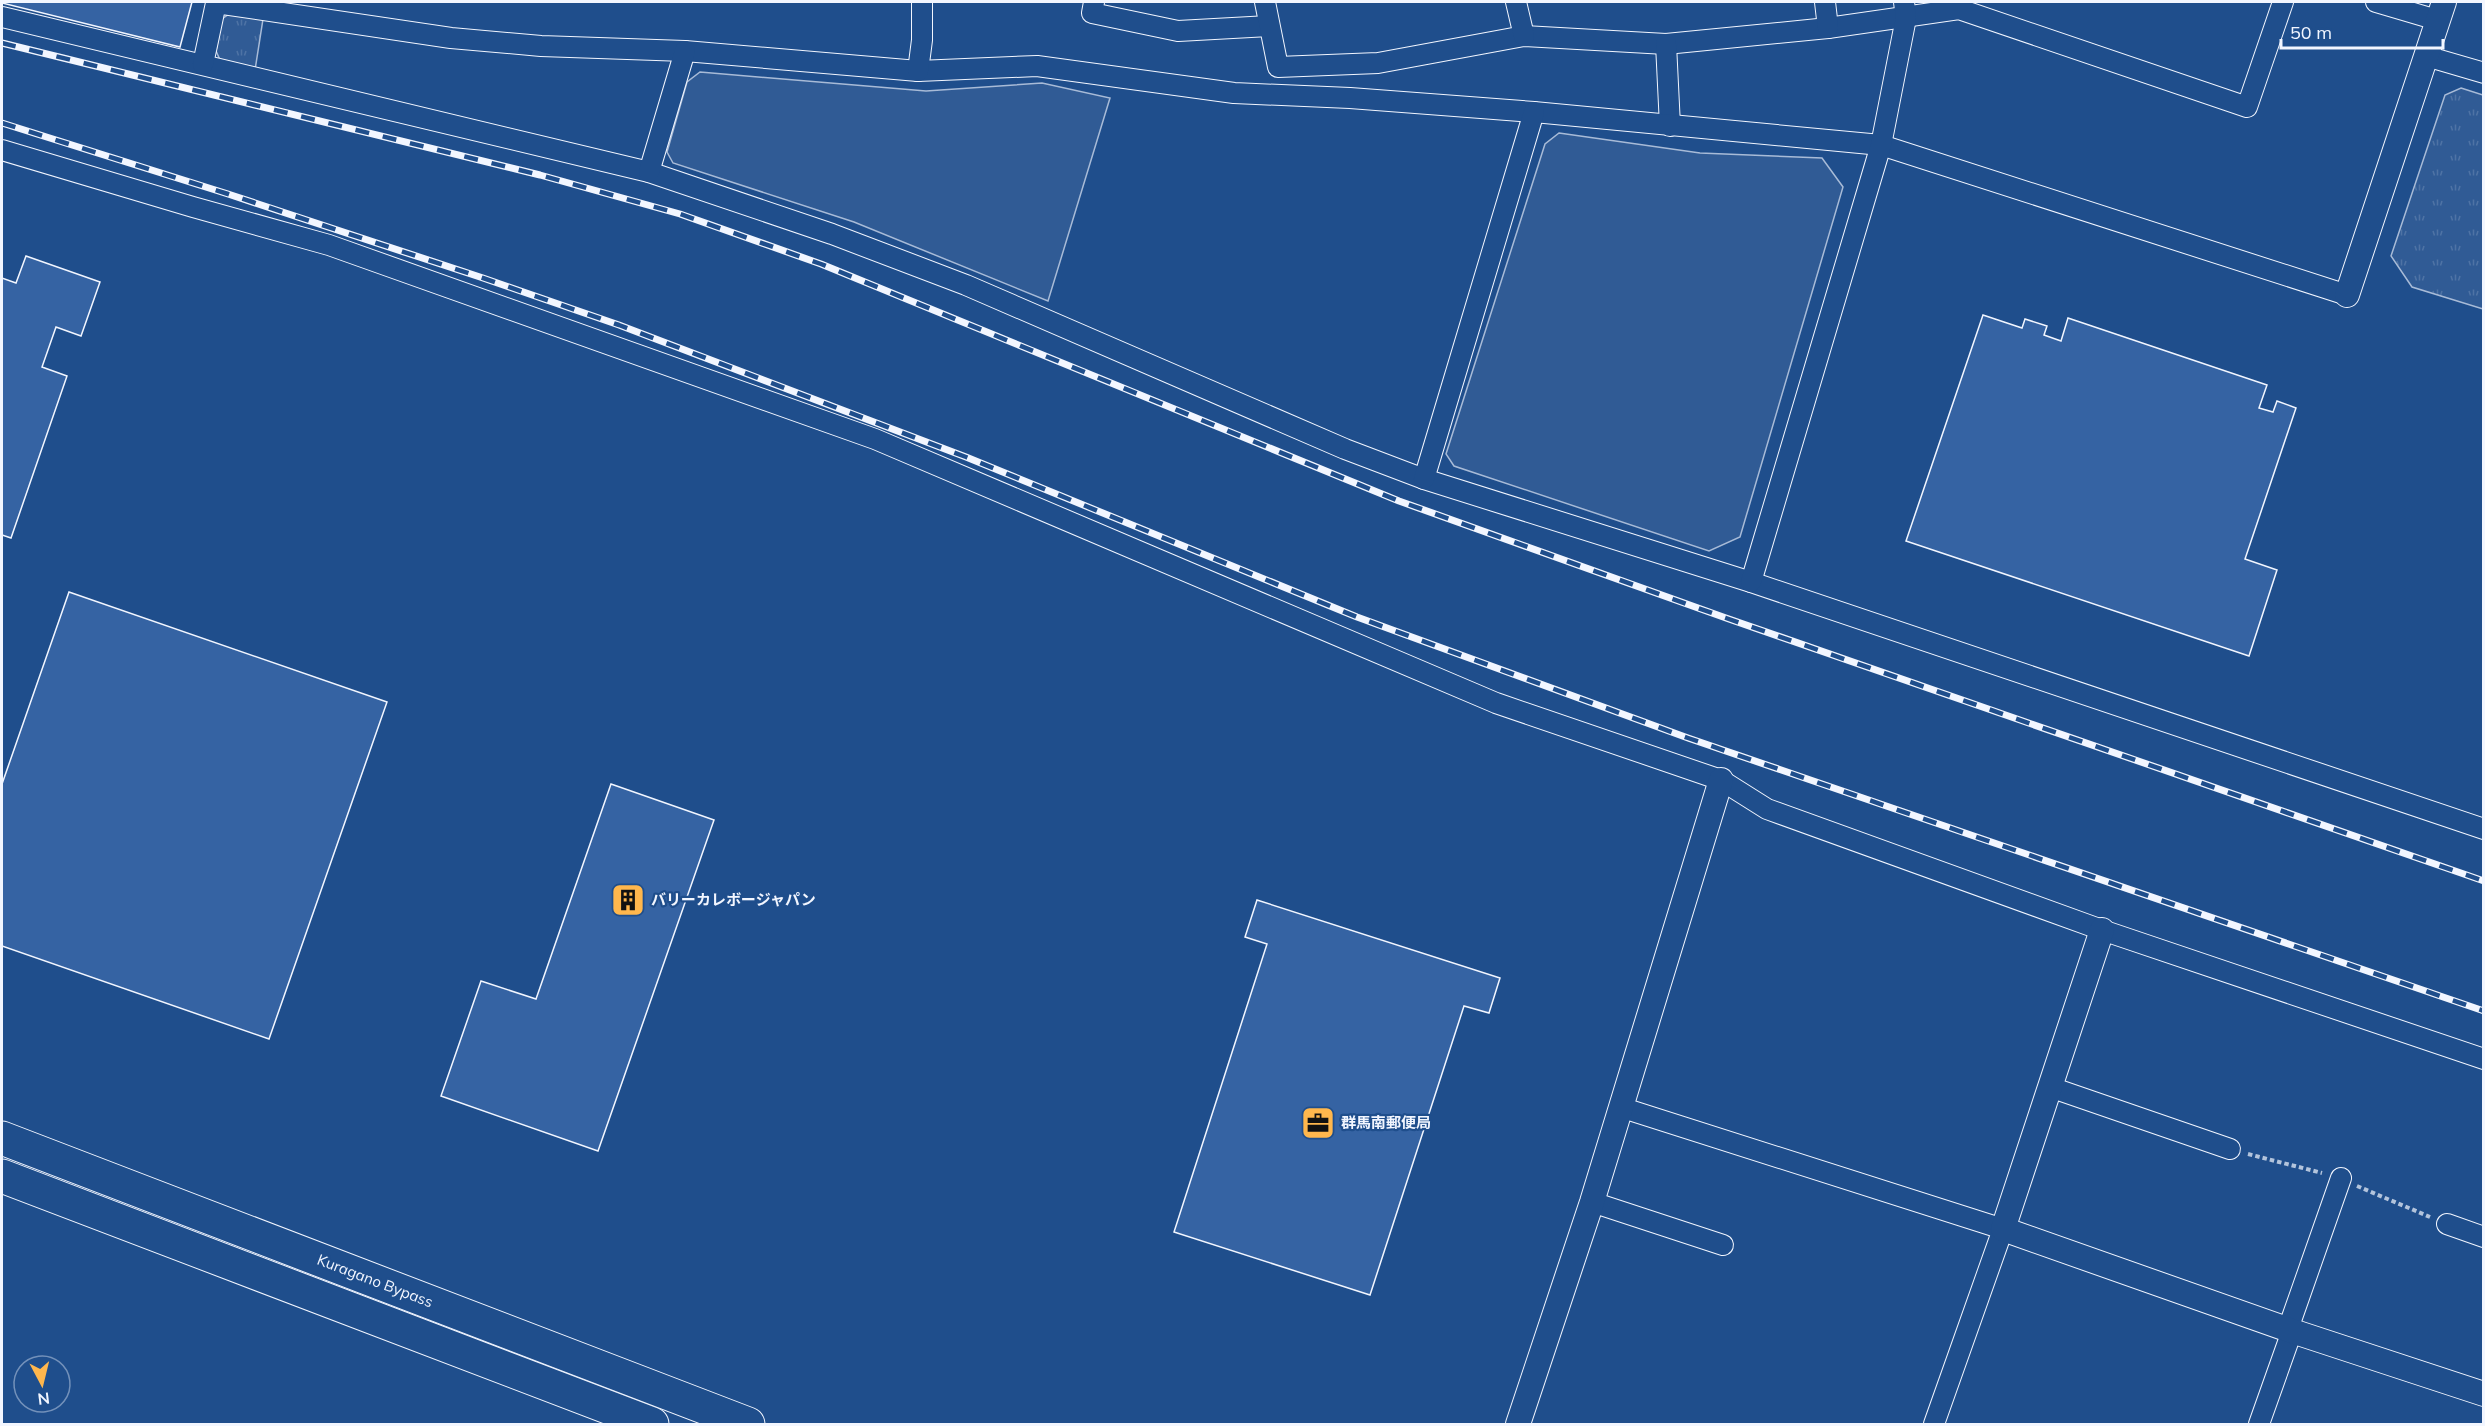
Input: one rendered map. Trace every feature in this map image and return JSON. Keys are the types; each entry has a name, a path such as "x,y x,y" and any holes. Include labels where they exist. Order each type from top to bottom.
{"highway":[{"name":"Kuragano Bypass","path":"2,1138 748,1425"},
{"path":"2,1176 652,1425"}],"street":[{"path":"918,71 922,40 922,2"},
{"path":"1094,2 1092,13 1178,31 1269,26"},
{"path":"1265,2 1278,67 1378,63 1524,36 1666,44 1828,28 1905,10 1959,9 2247,107 2283,2"},
{"path":"1516,2 1524,36"},
{"path":"1825,2 1828,28"},
{"path":"203,64 216,3 450,38 542,46 685,51 918,71 1037,66 1234,93 1350,98 1534,112 1881,145 2347,295 2441,11 2376,2"},
{"path":"1751,582 1881,145 1905,10"},
{"path":"2,17 650,172 832,234 966,285 1345,449 1424,479 1751,582 2484,829"},
{"path":"1666,44 1670,126"},
{"path":"650,172 685,51"},
{"path":"2426,56 2484,73"},
{"path":"1424,479 1534,112"},
{"path":"2,150 193,207 329,244 875,439 1496,703 1721,780 1767,809 2102,930 2484,1059"},
{"path":"1518,1425 1592,1202 1721,780"},
{"path":"1934,1425 2003,1229 2102,930"},
{"path":"2050,1087 2230,1149"},
{"path":"1620,1107 2003,1229 2290,1330 2484,1394"},
{"path":"2259,1425 2341,1178"},
{"path":"1592,1202 1723,1245"},
{"path":"2447,1224 2484,1237"}],"shaded area":[{"path":"700,72 926,91 1042,83 1110,98 1048,301 854,222 673,163 667,152 687,82"},
{"path":"1559,133 1700,153 1822,158 1843,187 1740,537 1709,551 1454,466 1446,454 1545,144"}],"green space":[{"path":"232,12 263,19 255,70 221,62 216,51 222,19"},
{"path":"2461,88 2483,95 2483,309 2412,287 2391,256 2445,95"}],"building":[{"path":"2,2 192,2 180,47"},
{"path":"26,256 100,282 81,336 56,327 42,367 67,376 11,538 2,535 2,278 16,283"},
{"path":"1983,315 2022,328 2025,319 2047,326 2044,335 2061,341 2068,318 2267,385 2259,408 2273,412 2277,401 2296,408 2245,559 2277,570 2249,656 1906,541"},
{"path":"69,592 387,702 269,1039 2,946 2,784"},
{"name":"バリーカレボージャパン","path":"611,784 714,820 598,1151 441,1096 481,981 536,999"},
{"name":"群馬南郵便局","path":"1257,900 1500,978 1489,1013 1464,1006 1370,1295 1174,1232 1267,944 1245,937"}],"railway":[{"path":"2,43 540,175 680,214 821,264 1399,501 1726,618 2484,881"},
{"path":"2,123 228,194 619,325 966,457 1357,617 1688,738 2484,1011"}],"place":[{"name":"バリーカレボージャパン","path":"628,900"},
{"name":"群馬南郵便局","path":"1318,1123"}]}
